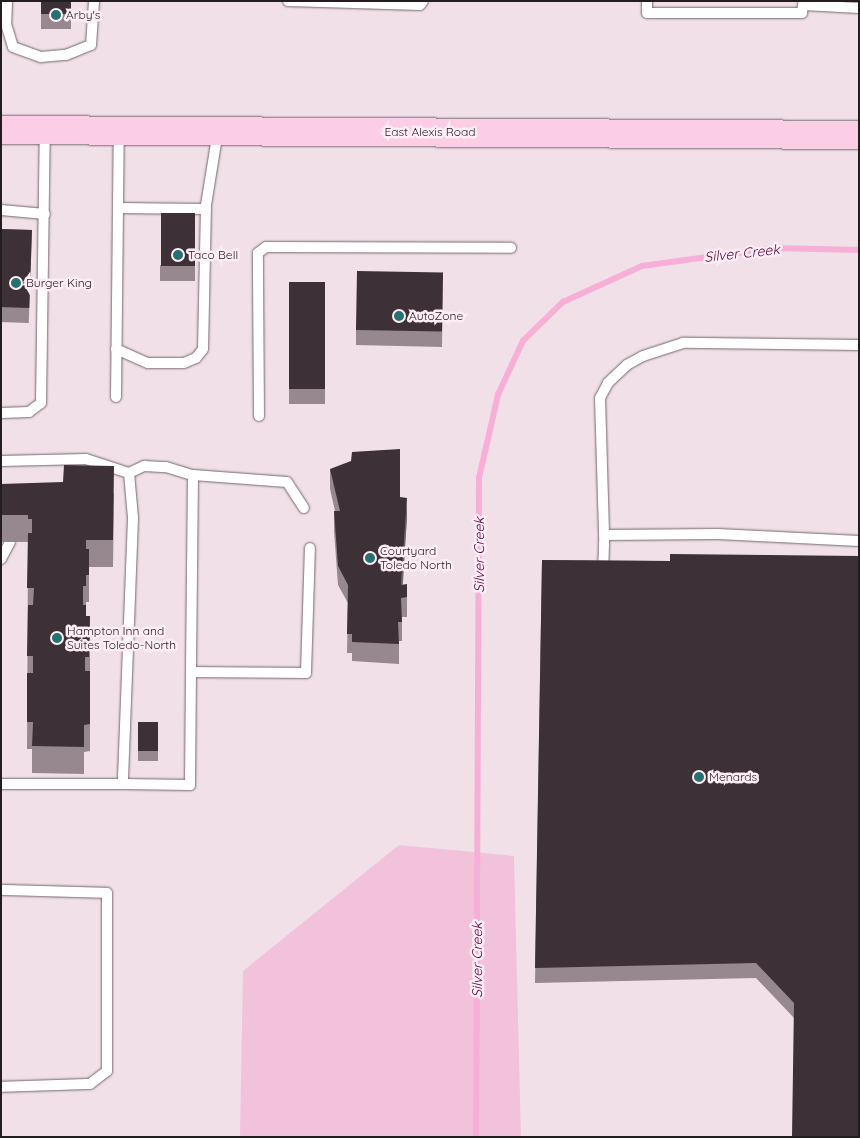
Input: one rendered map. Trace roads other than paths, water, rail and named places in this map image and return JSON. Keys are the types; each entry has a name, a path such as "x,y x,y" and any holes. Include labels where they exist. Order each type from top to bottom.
{"main road":[{"name":"East Alexis Road","path":"1,130 859,135"}],"lane":[{"path":"7,1 6,24 13,47 41,57 66,56 92,45 94,1"},
{"path":"288,1 420,5 423,1"},
{"path":"647,1 647,12 802,13 803,3 859,8"},
{"path":"1,413 29,412 41,403 45,130"},
{"path":"116,397 119,130"},
{"path":"116,349 148,363 184,363 196,358 203,349 206,209 218,131"},
{"path":"118,208 206,209"},
{"path":"1,210 45,214"},
{"path":"259,416 258,254 266,247 511,248"},
{"path":"603,586 604,534 600,398 608,383 627,365 643,356 683,343 859,345"},
{"path":"1,461 86,459 128,473 144,466 166,467 193,475 286,482 304,508"},
{"path":"123,784 133,518 128,473"},
{"path":"1,784 190,785 193,475"},
{"path":"604,534 718,534 859,541"},
{"path":"1,559 10,542"},
{"path":"191,672 306,673 310,548"},
{"path":"1,890 107,893 107,1071 90,1084 1,1087"}],"waterway":[{"name":"Silver Creek","path":"476,1137 479,478 498,395 523,341 563,302 642,266 773,248 859,250"}],"place":[{"name":"Arby's","path":"56,15"},
{"name":"Taco Bell","path":"178,255"},
{"name":"Burger King","path":"16,283"},
{"name":"AutoZone","path":"399,316"},
{"name":"Courtyard Toledo North","path":"370,558"},
{"name":"Hampton Inn and Suites Toledo-North","path":"57,638"},
{"name":"Menards","path":"699,777"}]}
